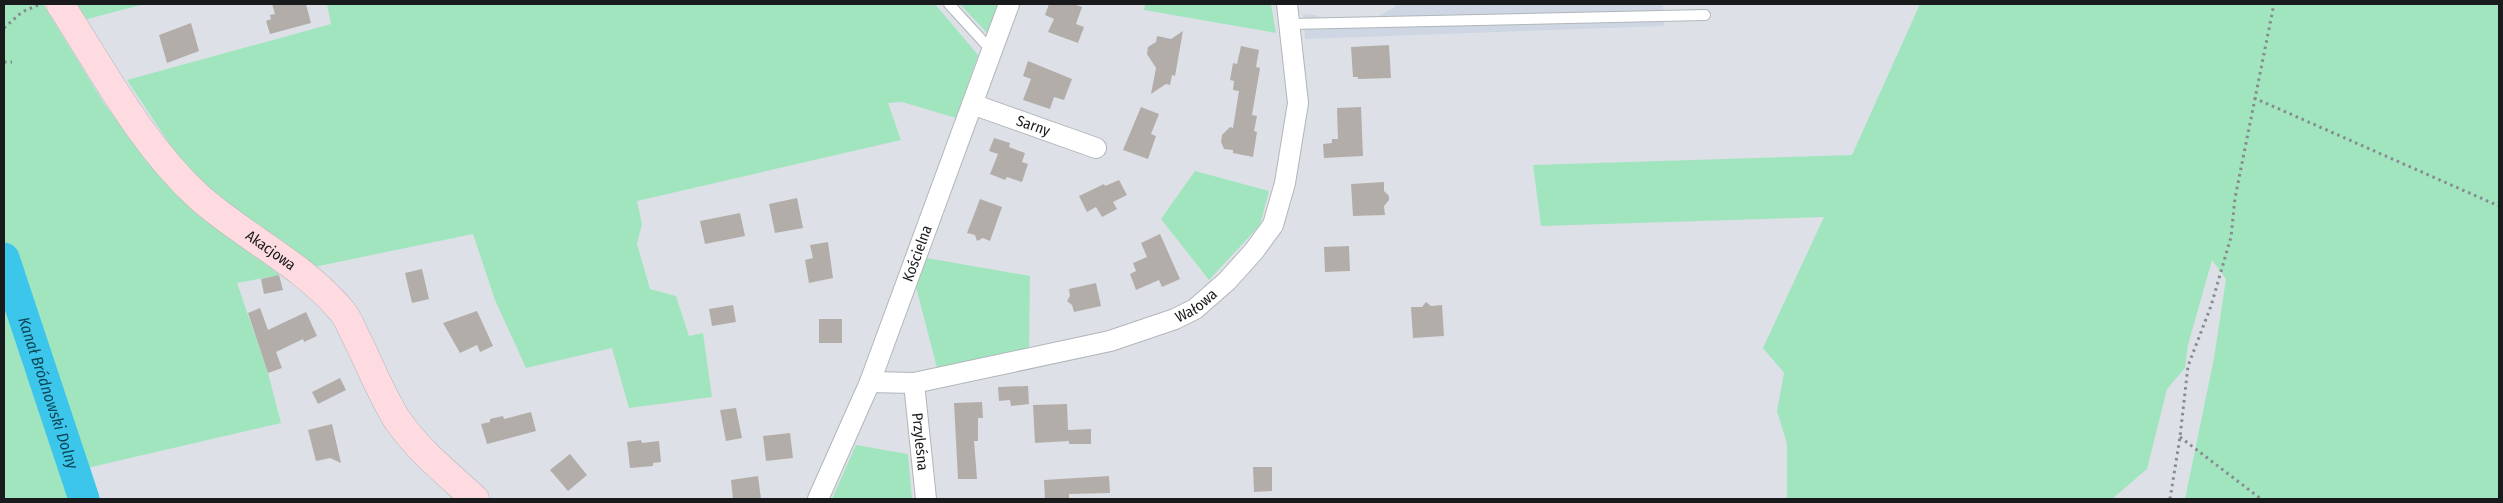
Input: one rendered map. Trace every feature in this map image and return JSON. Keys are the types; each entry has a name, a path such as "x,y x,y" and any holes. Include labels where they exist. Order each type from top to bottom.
{"street":[{"name":"Akacjowa","path":"60,4 111,85 165,160 198,195 228,222 325,291 344,312 377,383 399,421 426,454 475,499"},
{"name":"Kościelna","path":"818,499 870,382 1009,4"},
{"name":"Wałowa","path":"870,382 914,384 1118,338 1182,316 1195,309 1226,281 1254,252 1273,225 1285,183 1298,103 1287,4"},
{"name":"Sarny","path":"972,104 1096,148"},
{"name":"Przyleśna","path":"914,384 926,499"}],"lane":[{"path":"950,4 991,50"},
{"path":"1290,24 1705,15"}],"path":[{"path":"4,28 22,12 40,4"},
{"path":"2170,499 2180,437 2188,366 2211,306 2231,237 2235,198 2274,4"},
{"path":"4,62 12,62"},
{"path":"2254,98 2499,206"},
{"path":"2180,437 2261,499"}],"shaded area":[{"path":"1396,4 1663,4 1664,26 1305,39 1303,14 1316,15 1323,19 1378,16 1395,7"}],"green space":[{"path":"4,4 43,4 105,105 152,166 196,214 280,275 237,283 268,373 281,423 83,469 93,499 4,499"},
{"path":"74,4 144,4 84,20"},
{"path":"327,4 935,4 978,55 956,118 902,102 888,103 901,140 637,201 642,224 637,244 650,289 676,296 689,336 703,333 712,397 629,408 612,348 526,368 495,300 473,234 314,267 207,189 171,146 127,80 331,24"},
{"path":"960,4 999,4 987,33"},
{"path":"1145,4 1271,4 1276,33 1144,10"},
{"path":"1920,4 2499,4 2499,499 2185,499 2214,358 2226,279 2212,260 2188,345 2185,368 2167,389 2147,469 2112,499 1787,499 1787,444 1777,411 1784,373 1763,348 1824,217 1541,226 1533,165 1852,155"},
{"path":"1195,171 1269,191 1260,225 1209,280 1161,219"},
{"path":"927,258 1030,276 1029,351 937,368 916,287"},
{"path":"856,445 908,454 912,499 832,499"}],"building":[{"path":"272,4 306,4 311,23 270,34 266,21 271,19 270,15 275,14"},
{"path":"1049,4 1073,4 1082,7 1076,24 1084,27 1078,43 1048,32 1054,19 1045,15"},
{"path":"191,23 199,51 167,63 159,35"},
{"path":"1183,31 1175,76 1172,75 1170,85 1166,84 1151,94 1156,68 1147,54 1148,47 1156,42 1157,36 1171,39"},
{"path":"1389,45 1391,78 1358,79 1358,77 1353,77 1351,47"},
{"path":"1241,46 1259,50 1256,67 1260,68 1252,115 1257,116 1254,131 1257,132 1253,157 1224,149 1221,142 1222,135 1230,127 1233,128 1239,91 1233,90 1234,81 1230,80 1233,63 1237,64"},
{"path":"1028,61 1072,79 1064,100 1054,97 1050,109 1023,100 1031,79 1023,76"},
{"path":"1141,107 1159,114 1151,134 1156,136 1148,159 1123,150"},
{"path":"1361,107 1363,156 1324,158 1323,144 1332,143 1332,139 1338,139 1337,108"},
{"path":"994,138 1010,143 1009,147 1025,153 1022,162 1028,164 1022,182 1007,177 1005,180 990,174 998,154 989,151"},
{"path":"1119,180 1127,195 1113,202 1117,209 1102,217 1096,207 1087,212 1079,196 1104,184 1105,186"},
{"path":"1384,182 1384,191 1389,196 1389,200 1384,206 1385,215 1353,216 1351,184"},
{"path":"797,198 803,228 775,233 769,204"},
{"path":"980,199 1002,207 990,241 983,238 977,241 975,235 967,233"},
{"path":"740,213 745,236 705,244 700,221"},
{"path":"1160,234 1180,279 1162,287 1159,280 1136,290 1130,274 1136,271 1133,263 1147,257 1141,243"},
{"path":"828,242 833,278 809,283 805,260 813,258 810,245"},
{"path":"1349,246 1350,271 1325,272 1324,247"},
{"path":"422,269 429,299 412,303 405,273"},
{"path":"279,275 283,290 264,294 261,279"},
{"path":"1096,283 1101,306 1074,312 1072,305 1067,301 1070,296 1069,289"},
{"path":"1426,302 1431,306 1442,305 1444,336 1413,338 1411,307 1422,307"},
{"path":"733,305 736,322 712,326 709,309"},
{"path":"260,308 268,330 306,312 317,336 304,342 303,339 276,352 282,368 268,373 248,313"},
{"path":"477,311 493,346 480,352 477,345 460,353 443,323"},
{"path":"819,319 842,319 842,343 819,343"},
{"path":"340,378 346,390 318,404 312,392"},
{"path":"1028,386 1029,404 1011,406 1010,400 999,401 998,387"},
{"path":"982,402 983,418 978,418 978,441 974,441 977,479 958,479 954,403"},
{"path":"1067,404 1068,430 1091,429 1091,444 1069,444 1069,441 1035,443 1033,405"},
{"path":"736,408 742,438 726,441 720,410"},
{"path":"531,412 536,431 487,444 481,424 490,422 490,419 503,416 504,419"},
{"path":"332,424 341,463 330,458 316,461 308,430"},
{"path":"790,433 793,458 766,461 763,436"},
{"path":"641,440 642,443 659,441 661,462 653,463 653,466 630,468 627,442"},
{"path":"570,454 587,475 568,491 550,470"},
{"path":"1253,467 1272,467 1272,491 1254,492"},
{"path":"758,476 761,499 733,499 731,480"},
{"path":"1109,476 1110,493 1069,494 1069,499 1045,499 1044,480"}],"waterway":[{"name":"Kanał Bródnowski Dolny","path":"4,258 84,499"}]}
